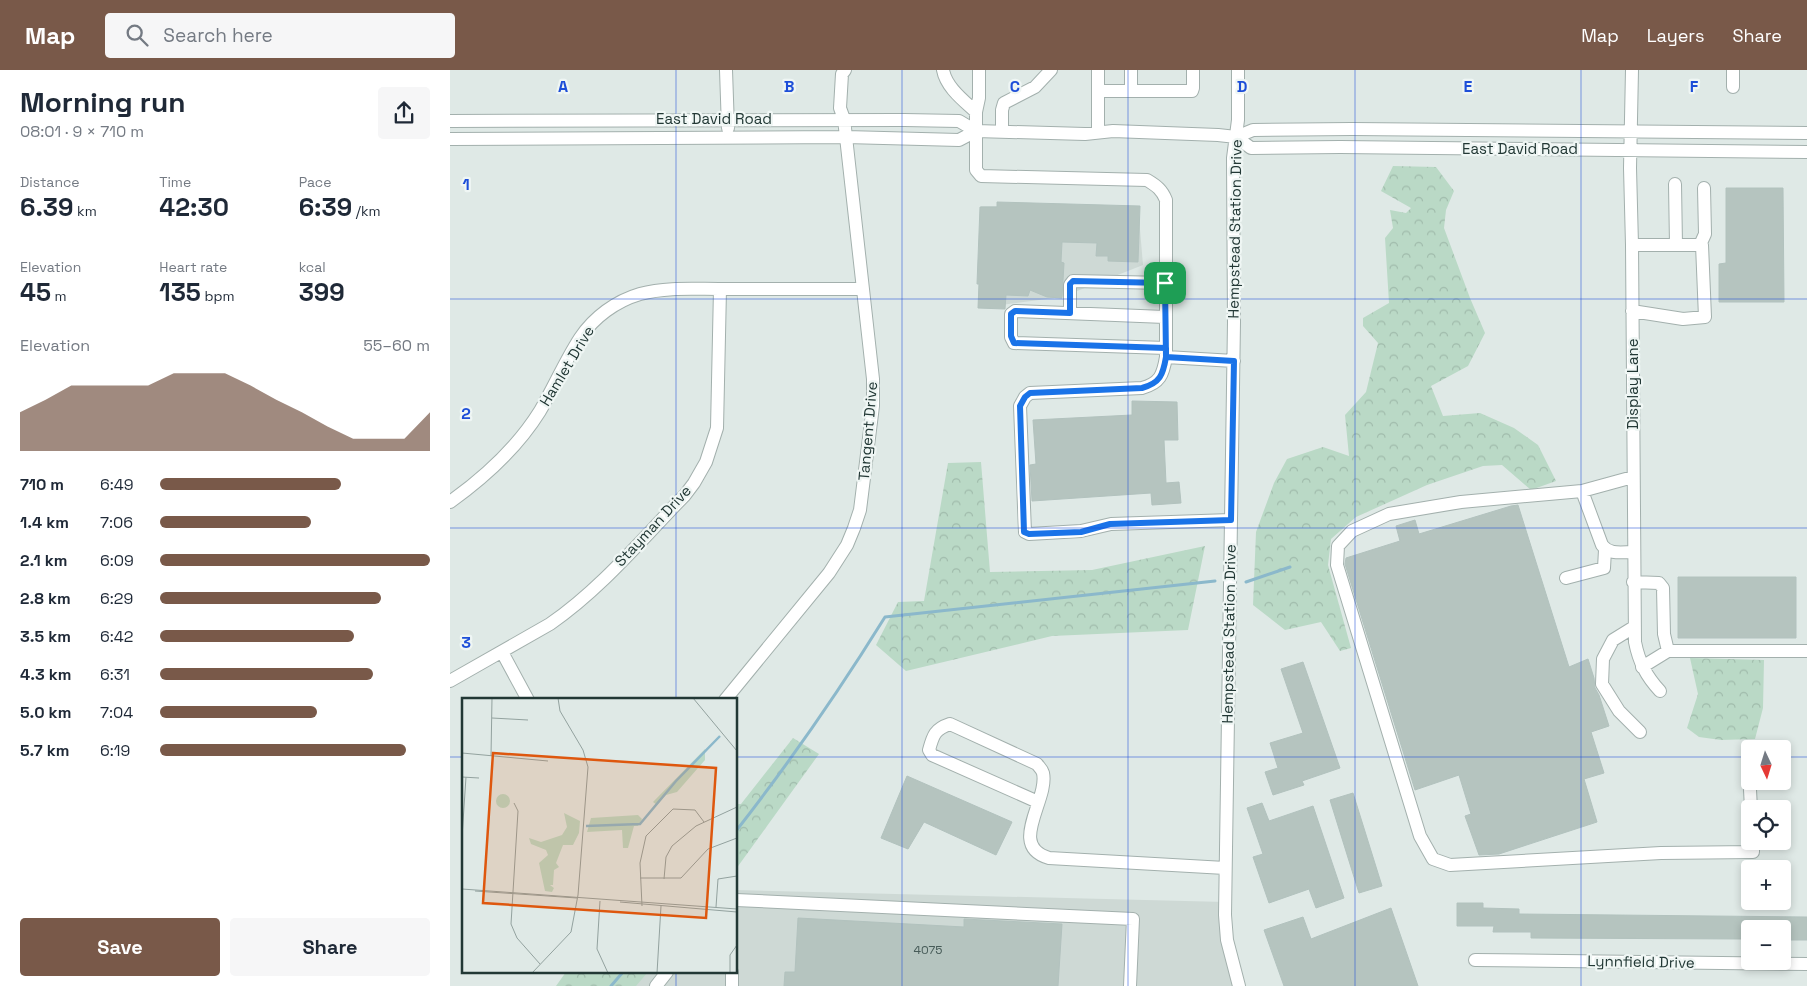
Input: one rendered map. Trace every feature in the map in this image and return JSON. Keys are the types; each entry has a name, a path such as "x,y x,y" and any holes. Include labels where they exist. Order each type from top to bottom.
{"street":[{"path":"726,70 728,138"},
{"name":"Tangent Drive","path":"727,698 829,572 847,546 854,528 862,494 873,406 873,379 844,120 840,108 842,74 845,70"},
{"path":"943,70 944,77 959,96 976,112"},
{"path":"979,70 979,98 976,112 976,170 981,176 1147,180 1162,191 1166,200 1166,352 1164,368 1159,380 1152,385 1142,388 1030,393 1025,397 1020,406 1024,532 1029,534 1081,532 1110,524 1231,520"},
{"path":"1002,132 1004,102 1035,87 1050,70"},
{"path":"1098,70 1098,132"},
{"path":"1130,91 1131,70"},
{"path":"1098,91 1192,91 1193,70"},
{"name":"Hempstead Station Drive","path":"1238,70 1238,120 1233,158 1234,361 1225,915 1227,940 1239,986"},
{"name":"Display Lane","path":"1632,70 1634,627 1635,642 1642,667 1650,681 1660,691"},
{"path":"1732,70 1732,87"},
{"name":"East David Road","path":"450,120 728,119 959,122 976,131 1085,134 1122,131 1218,135 1236,137 1252,148 1340,147 1807,152"},
{"name":"East David Road","path":"1236,137 1253,130 1405,129 1807,133"},
{"name":"East David Road","path":"450,139 846,137 959,140 976,131"},
{"path":"1675,184 1676,245"},
{"path":"1700,245 1705,234 1704,188"},
{"path":"1632,245 1700,245"},
{"path":"1632,311 1683,319 1705,317 1702,245 1700,245"},
{"path":"1070,313 1070,284 1073,281 1165,283"},
{"name":"Hamlet Drive","path":"450,502 495,466 528,429 580,338 591,324 606,311 632,297 652,291 671,289 864,289"},
{"name":"Stayman Drive","path":"450,682 550,624 588,595 685,495 694,483 706,462 717,428 720,289"},
{"path":"1165,317 1015,311 1011,314 1011,336 1014,343 1166,352 1234,361"},
{"path":"1633,477 1582,491 1461,502 1389,514 1352,531 1338,546 1337,566 1420,836 1433,859 1450,865 1661,853 1753,852 1753,850"},
{"path":"1582,491 1605,550 1610,552 1633,552"},
{"path":"1566,578 1604,568 1605,550"},
{"path":"1633,582 1659,583 1663,588 1664,634 1668,651"},
{"path":"1634,627 1613,640 1603,659 1602,684 1619,711 1640,732"},
{"path":"1642,667 1668,651 1807,651"},
{"path":"502,652 527,698"},
{"path":"1038,802 932,755 929,750 933,735 941,727 950,724 1037,764 1043,771 1044,779 1030,834 1031,846 1039,855 1049,858 1226,868"},
{"path":"738,900 1133,919 1130,986"},
{"name":"Lynnfield Drive","path":"1475,960 1807,964"},
{"path":"656,986 665,974"}],"shaded area":[{"path":"981,206 1138,206 1143,265 1062,297 978,308"},
{"path":"738,890 1225,902 1240,986 633,986 643,974 738,974"}],"green space":[{"path":"1393,166 1436,167 1454,191 1446,210 1444,228 1485,333 1468,366 1431,386 1443,416 1480,413 1514,428 1538,445 1556,481 1531,490 1502,465 1483,466 1427,485 1356,517 1331,539 1328,565 1351,648 1340,651 1321,622 1285,630 1253,605 1256,532 1274,483 1287,459 1323,447 1349,456 1345,415 1366,392 1378,343 1363,326 1363,318 1389,303 1385,238 1393,228 1390,210 1406,213 1411,208 1381,191"},
{"path":"981,462 990,572 1092,570 1205,546 1188,630 1052,636 906,671 876,645 898,602 924,601 948,463"},
{"path":"1690,658 1764,660 1763,708 1755,739 1721,740 1699,737 1687,728 1698,694"},
{"path":"793,738 819,754 738,866 738,804 741,804"},
{"path":"565,974 646,974 636,986 556,986"}],"building":[{"path":"1726,188 1783,188 1784,302 1719,302 1719,264 1726,263"},
{"path":"997,202 1140,206 1138,262 1108,261 1108,256 1096,256 1097,243 1062,242 1061,262 1064,263 1062,298 1047,297 1030,290 1028,296 1006,295 1005,309 978,308 980,207 997,207"},
{"path":"1132,401 1177,402 1178,440 1164,440 1166,483 1179,482 1181,503 1152,505 1151,493 1032,501 1030,465 1036,464 1033,420 1132,415"},
{"path":"1518,505 1569,667 1588,659 1595,688 1609,726 1591,732 1604,773 1584,779 1597,822 1499,854 1479,855 1465,816 1471,814 1459,775 1415,790 1345,564 1346,558 1400,541 1396,526 1415,520 1419,534"},
{"path":"1678,577 1796,577 1796,638 1678,638"},
{"path":"1303,662 1340,768 1302,781 1304,785 1273,795 1265,772 1278,768 1270,743 1303,733 1281,669"},
{"path":"907,776 1012,822 996,855 924,822 908,849 881,838"},
{"path":"1353,793 1382,886 1359,893 1330,800"},
{"path":"1262,803 1269,821 1313,806 1344,898 1316,908 1309,889 1269,903 1253,857 1263,854 1247,808"},
{"path":"1457,903 1483,903 1483,908 1519,909 1519,914 1807,917 1807,940 1791,940 1791,920 1741,920 1741,939 1531,938 1531,932 1493,932 1494,926 1457,926"},
{"path":"1391,908 1418,986 1284,986 1264,930 1303,917 1311,939"},
{"path":"798,918 964,927 964,919 1062,924 1058,986 784,986 785,972 795,972"}],"waterway":[{"path":"1246,582 1290,567"},
{"path":"738,828 813,726 885,617 1215,581"},
{"path":"611,986 621,974"}],"route":[{"path":"1165,283 1073,281 1070,284 1070,313 1015,311 1011,314 1011,336 1014,343 1166,348 1166,357 1234,361 1231,520 1110,524 1081,532 1029,534 1024,532 1020,406 1025,397 1030,393 1142,388 1152,385 1159,380 1166,357 1166,348 1165,341 1165,283"}]}
